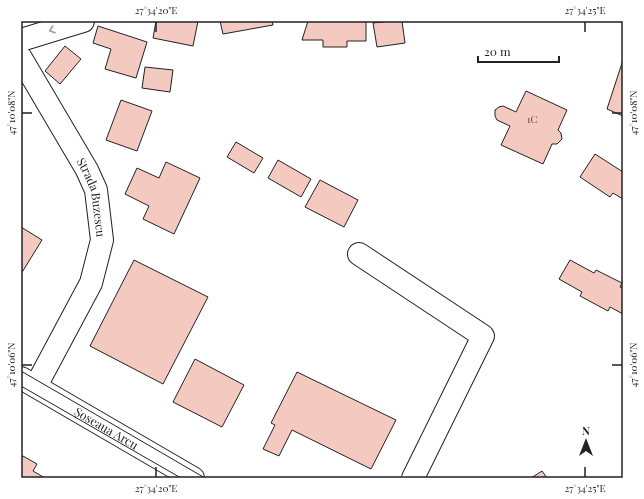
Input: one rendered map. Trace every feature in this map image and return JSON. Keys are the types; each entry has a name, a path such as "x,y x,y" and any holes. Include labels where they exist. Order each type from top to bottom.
{"street":[{"path":"21,40 83,21"},
{"name":"Strada Buzescu","path":"21,58 87,170 96,190 102,240 91,283 29,382"},
{"path":"359,254 483,336 413,478"},
{"name":"Șoseaua Arcu","path":"29,382 193,478"}],"building":[{"path":"156,21 198,21 193,46 153,38"},
{"path":"220,21 272,21 273,25 223,34"},
{"path":"308,21 366,21 366,41 347,41 347,47 323,47 323,40 302,40"},
{"path":"402,21 405,43 377,47 373,23"},
{"path":"98,26 147,42 136,78 105,69 111,49 93,43"},
{"path":"65,46 81,59 60,84 45,71"},
{"path":"623,60 623,116 607,109"},
{"path":"145,67 173,70 170,92 142,88"},
{"path":"526,91 567,110 558,130 561,133 562,139 557,144 552,144 543,164 501,145 510,126 497,120 495,110 503,106 516,112"},
{"path":"121,100 152,111 137,151 106,140"},
{"path":"236,142 263,158 254,173 227,157"},
{"path":"595,154 623,172 623,199 613,193 610,197 580,177"},
{"path":"278,160 311,179 301,197 268,178"},
{"path":"166,162 200,178 174,234 143,219 149,206 125,194 137,168 159,178"},
{"path":"320,180 358,200 344,227 305,207"},
{"path":"21,227 42,240 21,274"},
{"path":"134,260 208,297 163,384 90,346"},
{"path":"570,260 594,273 596,270 622,283 620,287 623,288 623,314 610,307 608,311 580,296 582,292 559,279"},
{"path":"195,359 244,385 222,427 173,402"},
{"path":"297,372 396,420 371,469 292,430 279,456 263,449 275,425 271,423"},
{"path":"23,456 37,464 33,471 45,478 21,478 21,459"},
{"path":"542,471 547,478 531,478"}],"tram line":[{"path":"21,371 205,478"},
{"path":"21,386 181,478"}]}
